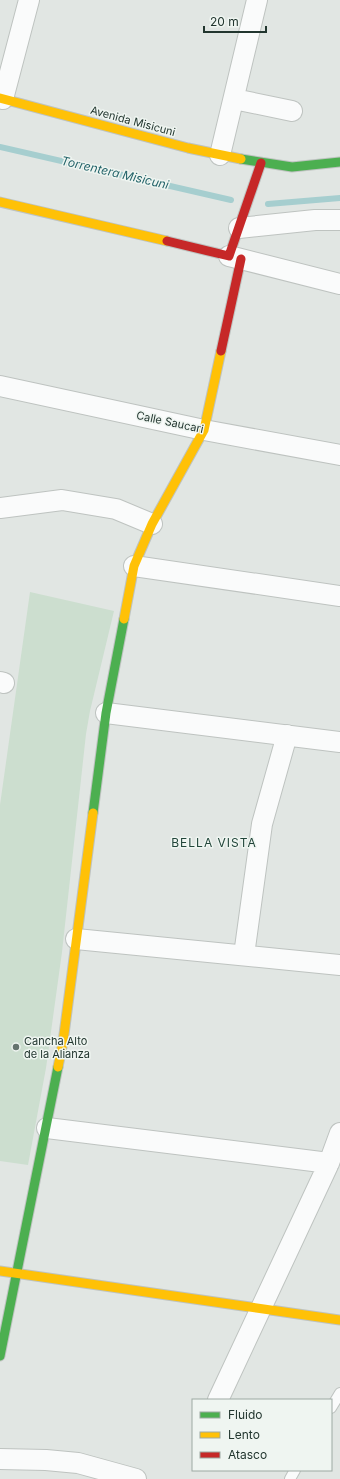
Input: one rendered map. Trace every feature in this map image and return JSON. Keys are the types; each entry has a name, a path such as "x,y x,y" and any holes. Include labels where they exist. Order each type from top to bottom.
{"street":[{"path":"1,98 29,0"},
{"path":"220,155 257,0"},
{"name":"Avenida Misicuni","path":"1,98 188,148 261,163 292,167 340,162"},
{"path":"234,99 292,111"},
{"path":"0,1356 48,1128 63,1042 106,713 134,566 152,524 204,430 239,228 261,163"},
{"path":"0,202 235,257 340,284"},
{"path":"239,228 315,220 340,220"},
{"name":"Calle Saucari","path":"0,386 204,430 340,455"},
{"path":"0,508 62,500 116,509 152,524"},
{"path":"134,566 340,596"},
{"path":"106,713 340,742"},
{"path":"244,955 262,824 287,735"},
{"path":"76,939 340,965"},
{"path":"48,1128 335,1166"},
{"path":"218,1399 261,1309 335,1166 340,1133"},
{"path":"0,1271 340,1320"},
{"path":"0,1459 46,1460 78,1463 136,1479"}],"lane":[{"path":"332,1406 340,1392"}],"green space":[{"path":"30,592 114,611 90,711 86,734 62,952 46,1068 28,1165 0,1161 0,805"}],"waterway":[{"name":"Torrentera Misicuni","path":"0,147 231,200"},
{"name":"Torrentera Misicuni","path":"268,204 340,198"}],"traffic: fast":[{"path":"241,159 292,167 340,162"},
{"path":"93,813 106,713 124,619"},
{"path":"0,1356 58,1067"}],"traffic: slow":[{"path":"0,98 188,148 241,159"},
{"path":"0,202 167,241"},
{"path":"124,619 134,566 152,524 204,430 221,351"},
{"path":"58,1067 63,1042 93,813"},
{"path":"0,1271 340,1320"}],"traffic: jam":[{"path":"167,241 229,256 261,163"},
{"path":"221,351 241,259"}],"place":[{"name":"Cancha Alto de la Alianza","path":"16,1047"}],"district":[{"name":"BELLA VISTA","path":"214,843"}]}
